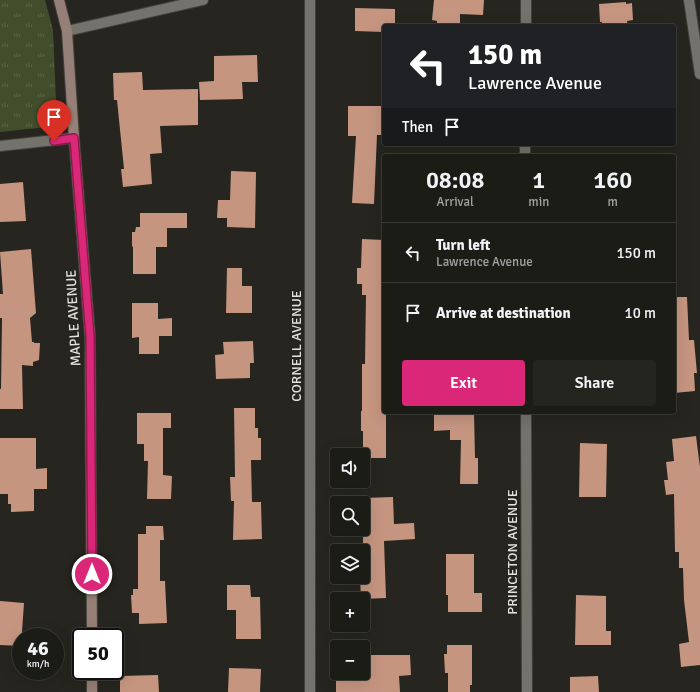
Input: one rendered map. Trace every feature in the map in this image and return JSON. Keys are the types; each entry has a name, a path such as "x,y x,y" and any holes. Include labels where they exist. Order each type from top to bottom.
{"main road":[{"name":"MAPLE AVENUE","path":"59,0 67,31 90,336 92,628"},
{"path":"92,680 92,692"}],"street":[{"path":"67,31 203,0"},
{"name":"CORNELL AVENUE","path":"310,0 310,692"},
{"path":"526,0 526,24"},
{"path":"689,0 700,74"},
{"path":"0,146 74,138"},
{"name":"PRINCETON AVENUE","path":"526,414 526,692"}],"green space":[{"path":"0,0 45,0 53,30 57,126 0,132"}],"building":[{"path":"434,0 484,0 483,15 460,14 460,24 437,23 437,21 432,20"},
{"path":"632,3 633,20 627,21 628,24 602,24 602,22 600,22 599,4"},
{"path":"355,8 395,9 395,24 382,24 382,32 355,31"},
{"path":"257,55 258,82 242,82 243,99 200,100 199,82 214,81 214,56"},
{"path":"142,72 143,90 198,89 198,125 160,126 162,153 150,154 152,184 123,187 121,169 124,169 117,100 114,100 113,73"},
{"path":"348,106 382,106 382,135 377,135 374,204 352,203 356,136 348,136"},
{"path":"231,171 256,172 255,228 227,227 227,218 217,218 218,200 230,200"},
{"path":"23,182 26,221 0,222 0,184"},
{"path":"140,213 187,213 187,228 167,228 167,247 156,247 156,274 133,274 132,232 135,232 136,227 140,227"},
{"path":"362,239 382,240 382,414 386,414 386,458 370,458 370,448 363,448 361,411 362,364 365,364 366,295 362,295 362,284 357,284 357,268 361,268"},
{"path":"31,249 36,313 30,318 32,342 40,343 39,360 33,362 33,366 22,365 23,409 0,409 2,318 0,318 0,294 3,294 0,252"},
{"path":"227,268 242,268 242,286 252,286 252,313 226,313"},
{"path":"676,297 687,297 689,340 694,340 697,373 694,373 695,391 676,393"},
{"path":"132,303 158,303 158,319 172,318 172,336 159,336 159,354 139,354 139,337 132,338"},
{"path":"253,341 254,363 250,363 250,378 216,379 215,355 224,354 223,342"},
{"path":"234,408 255,408 255,428 258,428 258,438 261,438 261,460 251,460 252,502 261,502 262,539 233,540 234,501 231,501 230,477 235,477"},
{"path":"137,413 171,413 171,428 163,428 163,475 172,476 171,499 147,499 148,461 144,461 144,444 137,444"},
{"path":"434,414 474,414 475,458 478,458 478,484 460,484 461,440 450,440 450,430 434,431"},
{"path":"696,436 700,467 700,665 681,667 679,644 689,642 684,600 683,568 679,568 679,552 675,552 674,494 666,495 664,480 668,480 666,462 674,461 672,439"},
{"path":"0,438 36,438 36,469 47,468 47,489 34,489 34,511 11,512 11,504 8,504 8,494 0,494"},
{"path":"580,443 607,444 606,497 579,497"},
{"path":"393,497 394,524 414,523 415,539 384,541 386,598 370,599 370,592 361,592 360,584 370,584 370,544 363,544 363,536 370,536 370,498"},
{"path":"146,526 163,526 164,540 160,540 160,581 165,581 167,623 139,624 139,613 132,613 131,595 133,595 133,589 138,589 138,534 146,534"},
{"path":"446,554 474,554 474,593 482,593 482,612 448,612 448,595 446,595"},
{"path":"227,585 250,585 251,597 260,597 261,639 236,639 236,610 227,610"},
{"path":"576,595 606,596 606,631 611,631 611,645 575,645"},
{"path":"0,601 24,603 22,628 12,628 12,646 0,645"},
{"path":"447,645 472,645 472,685 470,685 470,692 448,692 448,673 445,673 444,654 447,654"},
{"path":"370,655 410,655 411,675 399,676 400,692 336,692 336,680 370,680"},
{"path":"229,668 261,669 260,692 228,692"},
{"path":"158,675 159,692 120,692 120,680 124,680 124,676"},
{"path":"598,676 599,692 570,692 570,677"}],"route":[{"path":"54,141 74,138 90,336 92,574"}]}
